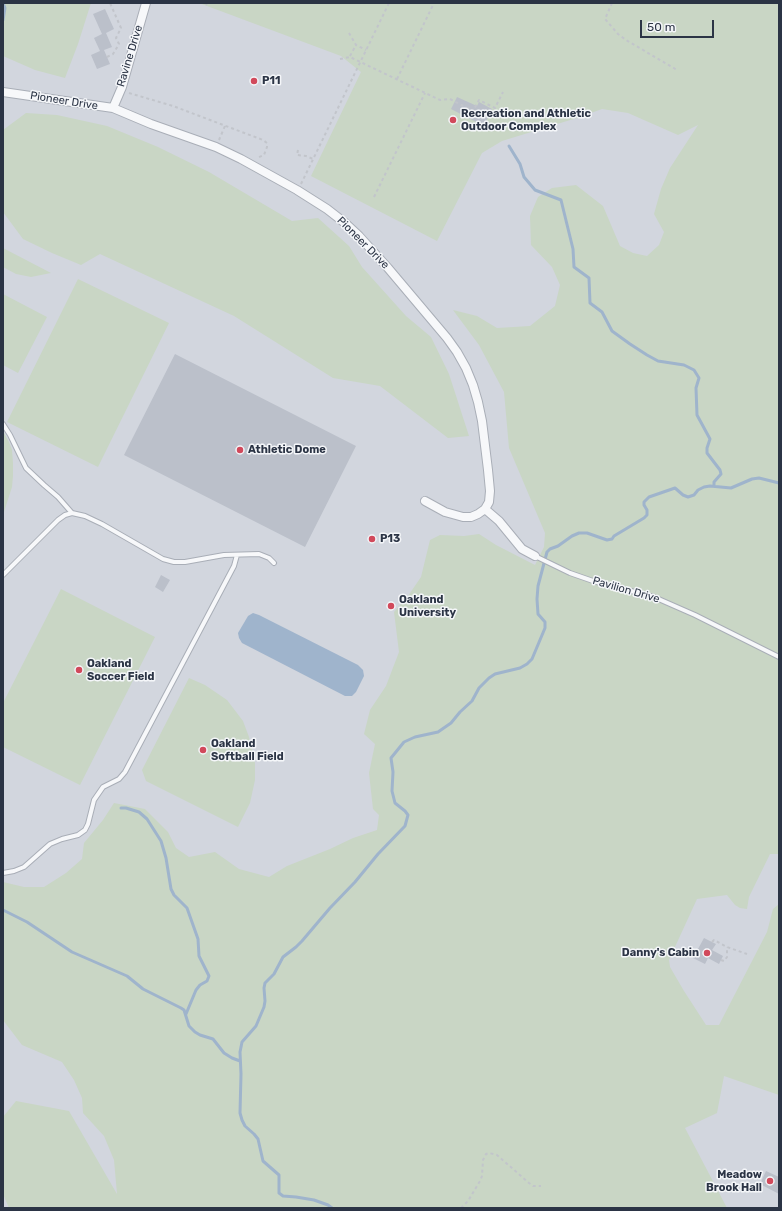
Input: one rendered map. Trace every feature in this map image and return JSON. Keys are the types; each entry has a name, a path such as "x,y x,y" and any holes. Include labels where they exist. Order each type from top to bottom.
{"street":[{"name":"Ravine Drive","path":"113,108 122,87 146,3"},
{"name":"Pioneer Drive","path":"3,92 113,108 216,148 252,165 297,190 327,209 345,223 373,250 447,338 466,368 473,384 482,421 490,491 489,502 485,509"},
{"path":"425,501 445,512 463,517 471,517 485,509"},
{"name":"Pavilion Drive","path":"485,509 498,521 522,549 535,556"}],"lane":[{"path":"3,424 26,468 58,497 72,513"},
{"path":"3,575 58,520 64,515 72,513 85,516 102,524 163,559 174,562 185,562 224,555 259,554 269,558 274,563"},
{"path":"3,873 24,867 50,844 78,835 85,830 94,800 103,787 119,779 125,772 231,573 237,555"},
{"name":"Pavilion Drive","path":"535,556 570,573 593,581 654,596 779,657"}],"path":[{"path":"107,57 113,54 119,44 116,38 121,28 110,3"},
{"path":"300,185 390,3"},
{"path":"397,80 434,3"},
{"path":"612,3 605,19 618,34 677,70"},
{"path":"349,34 356,45 367,50"},
{"path":"350,57 356,45"},
{"path":"340,59 350,57 424,93 440,100 450,99 473,111 479,100 495,108 503,92"},
{"path":"128,92 173,106 263,140 267,147 264,155 256,159"},
{"path":"374,197 424,93"},
{"path":"219,141 226,126"},
{"path":"298,150 297,155 306,156 313,159"},
{"path":"712,942 714,940 727,947 747,954"},
{"path":"721,960 724,961 727,957 727,947"},
{"path":"462,1208 480,1181 482,1176 483,1160 486,1154 489,1153 497,1156 533,1186 541,1186"}],"shaded area":[{"name":"Oakland University","path":"3,3 779,3 779,1208 3,1208"}],"green space":[{"path":"3,3 91,3 65,78 35,70 3,56"},
{"path":"199,3 779,3 779,854 770,854 749,897 747,909 740,908 735,905 727,895 697,899 669,960 670,967 706,1025 719,1025 767,932 773,909 779,904 779,1095 724,1076 717,1113 685,1128 727,1208 9,1208 3,1194 3,1117 16,1101 69,1111 117,1194 114,1160 104,1136 83,1113 82,1098 74,1080 62,1062 22,1045 3,1020 3,882 24,887 44,887 66,873 82,859 84,843 103,820 114,803 145,809 168,832 176,848 189,857 215,852 239,869 269,877 287,866 353,838 377,830 379,815 373,809 369,773 375,744 364,734 370,710 386,686 399,652 394,612 408,596 421,577 430,540 440,535 464,536 479,534 496,545 535,565 544,547 545,533 509,448 504,392 479,345 453,310 477,316 497,328 530,326 555,306 560,285 552,267 531,245 530,216 538,197 552,188 576,185 603,206 620,246 633,253 647,256 659,245 664,232 654,214 661,189 670,168 698,125 678,135 628,113 602,109 502,141 482,153 437,241 311,176 361,72 341,56"},
{"path":"26,113 57,115 107,126 158,147 209,172 292,221 318,218 349,246 362,267 406,316 431,337 449,374 469,436 448,438 380,386 333,378 234,316 100,254 81,265 23,239 3,212 3,130"},
{"path":"3,248 51,273 31,277 16,274 3,267"},
{"path":"78,279 169,323 98,467 7,422"},
{"path":"3,294 47,317 18,373 3,365"},
{"path":"3,431 12,450 13,476 12,487 3,515"},
{"name":"Oakland Soccer Field","path":"61,589 155,637 80,785 3,747 3,703"},
{"name":"Oakland Softball Field","path":"189,678 205,685 227,700 243,721 249,737 255,763 255,780 250,803 238,827 146,781 142,770"}],"water":[{"path":"253,613 358,665 363,670 364,676 356,692 352,696 345,696 242,643 238,633 248,616"}],"building":[{"path":"105,9 114,29 106,33 112,47 104,50 110,64 97,69 91,55 100,51 94,38 102,34 93,14"},
{"path":"457,97 477,106 479,102 492,109 484,126 451,109"},
{"name":"Athletic Dome","path":"175,354 356,446 305,547 124,455"},
{"path":"161,575 170,580 163,592 155,587"},
{"name":"Danny's Cabin","path":"704,938 716,944 712,950 723,956 719,964 708,958 705,964 693,958"},
{"name":"Meadow Brook Hall","path":"766,1171 779,1177 779,1194 760,1184"}],"waterway":[{"path":"3,3 5,8 3,20"},
{"path":"509,146 520,164 524,177 535,190 561,200 573,249 574,267 589,278 590,303 602,312 612,331 658,361 684,365 694,370 699,378 696,388 697,415 710,439 707,453 720,470 721,474 714,482 714,486"},
{"path":"332,1208 314,1200 283,1196 279,1193 279,1175 263,1161 258,1139 245,1126 240,1113 240,1052 242,1042 256,1026 264,1007 265,983 274,974 283,957 302,941 378,854 405,826 408,815 395,803 392,791 393,772 391,758 404,742 415,737 438,732 451,723 472,701 479,688 489,678 495,674 520,668 532,659 545,628 545,622 538,614 537,599 538,586 547,552 550,549 558,546 579,533 587,533 607,540 612,539 614,536 647,515 644,502 649,497 675,488 683,495 688,497 694,495 698,490 704,487 710,486 731,488 752,479 759,478 779,483"},
{"path":"121,808 139,812 147,819 161,841 166,858 171,889 174,895 187,908 198,939 199,956 209,976 207,981 200,985 196,990 186,1014"},
{"path":"3,910 27,922 72,952 127,976 143,989 181,1008 184,1010 189,1026 195,1032 213,1039 224,1053 240,1061"}],"place":[{"name":"P11","path":"254,81"},
{"name":"Recreation and Athletic Outdoor Complex","path":"453,120"},
{"name":"Athletic Dome","path":"240,450"},
{"name":"P13","path":"372,539"},
{"name":"Oakland University","path":"391,606"},
{"name":"Oakland Soccer Field","path":"79,670"},
{"name":"Oakland Softball Field","path":"203,750"},
{"name":"Danny's Cabin","path":"707,953"},
{"name":"Meadow Brook Hall","path":"770,1181"}]}
